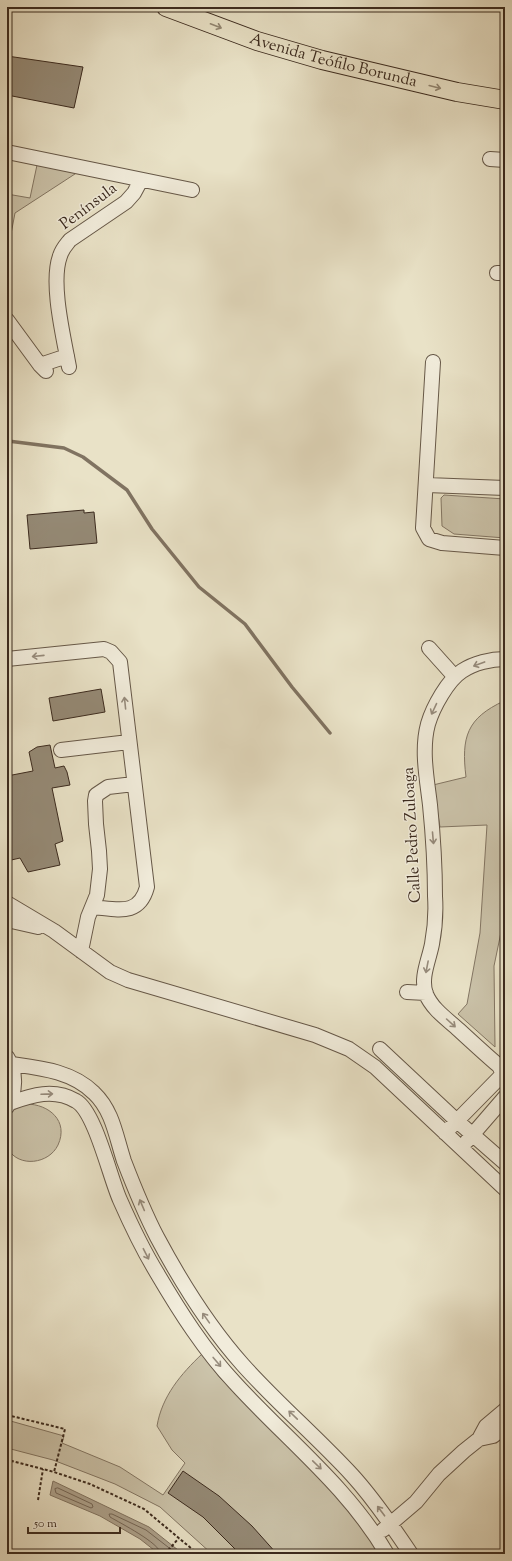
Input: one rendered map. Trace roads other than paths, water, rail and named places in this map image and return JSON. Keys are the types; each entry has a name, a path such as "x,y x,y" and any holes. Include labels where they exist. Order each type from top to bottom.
{"main road":[{"name":"Avenida Teófilo Borunda","path":"166,7 257,41 322,60 457,92 505,100"}],"street":[{"name":"Península","path":"7,152 192,190"},
{"path":"490,159 505,160"},
{"name":"Península","path":"7,320 43,368 68,362 57,291 59,256 63,248 70,240 126,202 134,194 141,180"},
{"path":"433,362 424,528 429,539 442,543 505,548"},
{"path":"427,485 505,488"},
{"path":"429,648 456,677"},
{"path":"7,659 104,649 111,652 120,662 147,887 144,897 140,903 130,909 124,910 92,907"},
{"name":"Calle Pedro Zuloaga","path":"426,993 426,970 432,943 436,896 434,847 425,745 428,724 433,711 447,686 462,671 479,663 497,659 505,659"},
{"path":"61,750 129,742"},
{"path":"81,950 84,932 97,895 100,869 95,816 96,795 108,787 134,784"},
{"path":"7,903 54,931 110,972 128,980 315,1035 349,1049 374,1067 505,1189"},
{"path":"7,920 54,931"},
{"path":"407,992 426,993 436,1009 499,1066 502,1073 502,1075 445,1133"},
{"path":"380,1049 457,1121 505,1163"},
{"path":"8,1105 14,1086 9,1060 48,1069 68,1076 82,1083 102,1102 109,1115 124,1160 142,1206 171,1263 200,1309 218,1335 243,1366 353,1476 391,1524 411,1554"},
{"path":"8,1105 30,1096 61,1094 77,1101 86,1109 128,1219 176,1305 214,1359 235,1384 334,1483 355,1507 388,1554"},
{"path":"461,1148 505,1097"},
{"path":"376,1535 416,1502 450,1463 479,1439 486,1426 505,1410"},
{"path":"479,1439 494,1436 505,1426"}],"water":[{"path":"53,1481 149,1527 183,1554 159,1554 140,1539 100,1516 50,1495"}],"waterway":[{"path":"7,439 8,441 64,448 83,457 127,490 152,529 199,587 245,624 292,687 330,733"}]}
